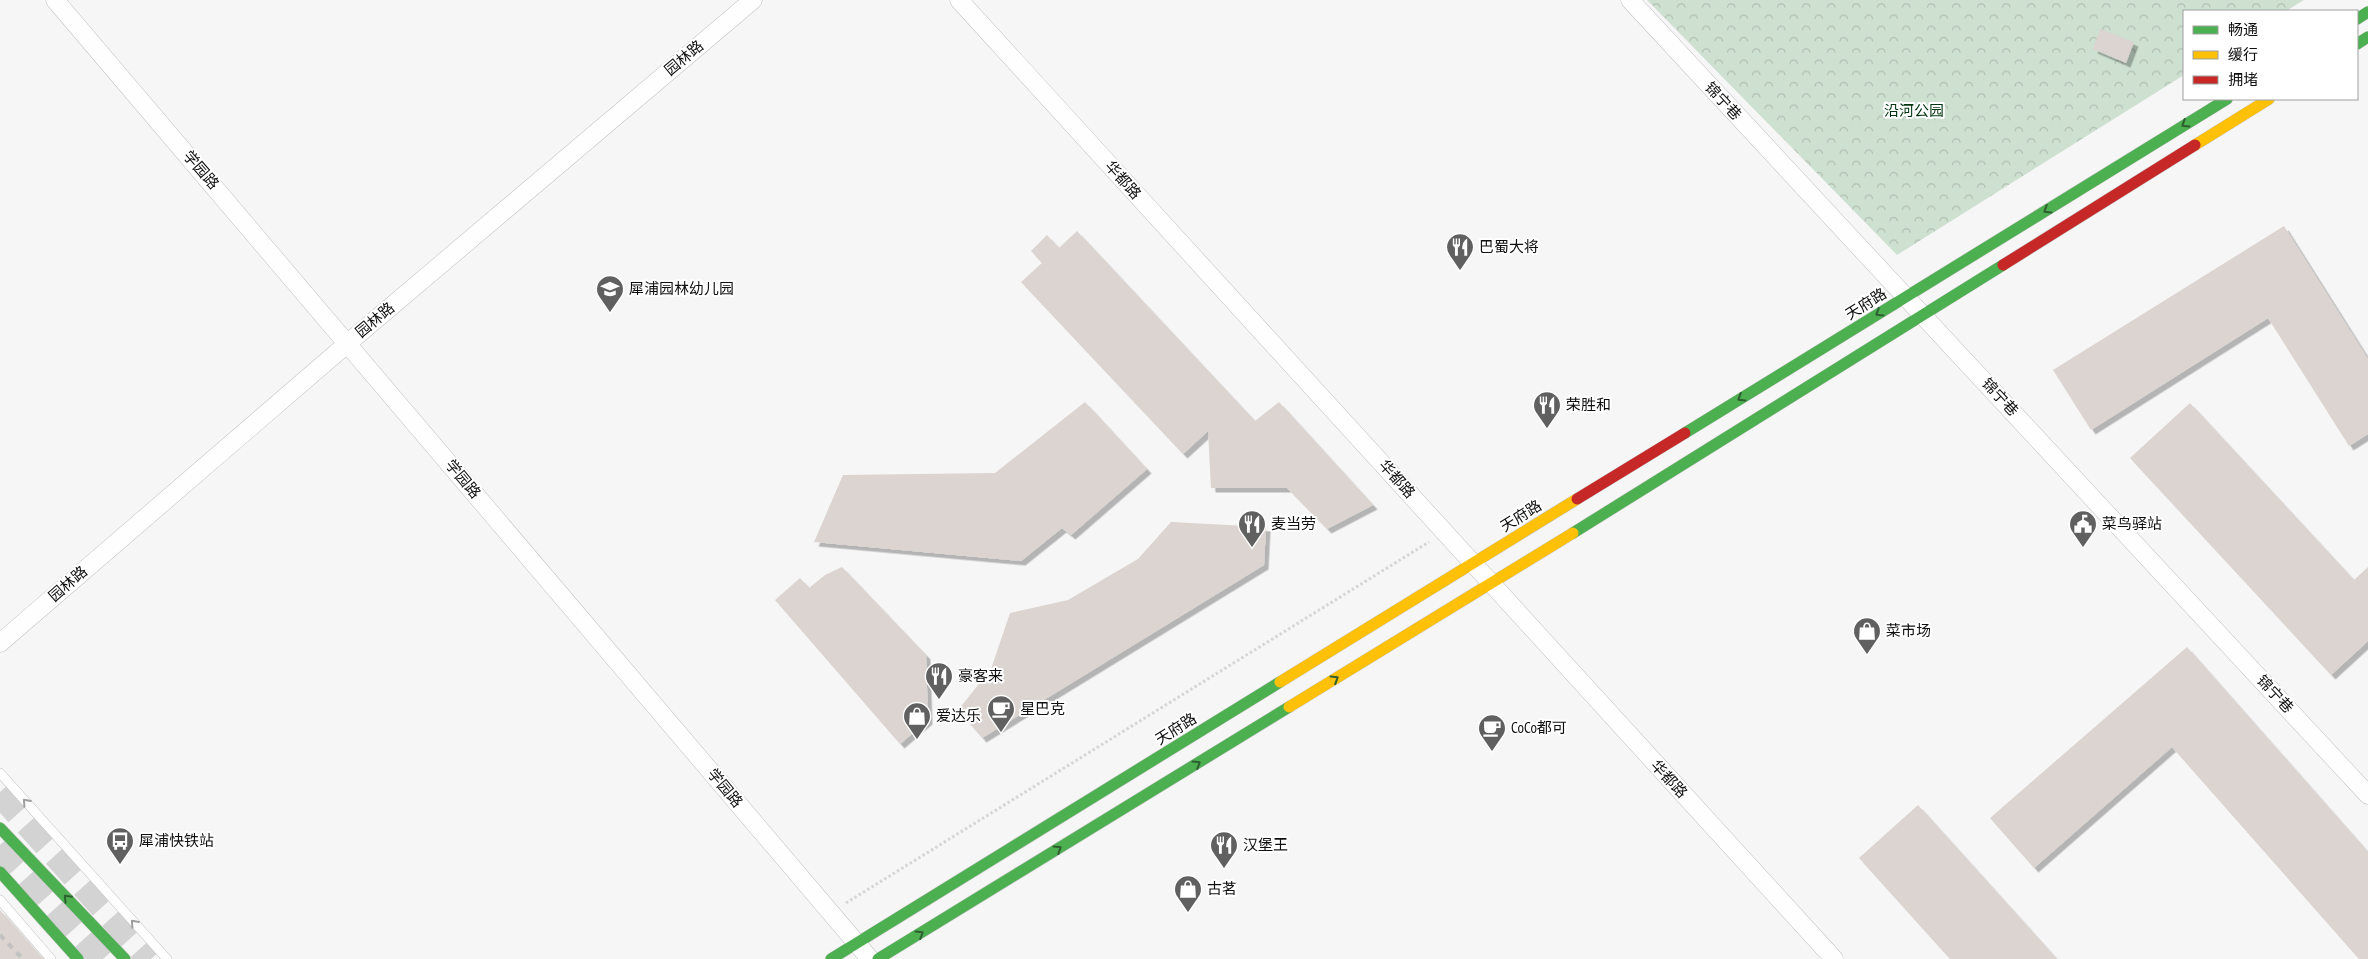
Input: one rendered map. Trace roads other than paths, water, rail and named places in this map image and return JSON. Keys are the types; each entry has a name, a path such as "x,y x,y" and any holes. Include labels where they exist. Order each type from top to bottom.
{"street":[{"name":"学园路","path":"55,0 870,959"},
{"name":"园林路","path":"0,643 348,343 753,0"},
{"name":"华都路","path":"958,0 1834,959"},
{"name":"锦宁巷","path":"1630,0 2368,795"},
{"name":"天府路","path":"831,959 2225,100"},
{"path":"878,959 1490,584 1922,313 2267,100"},
{"path":"0,828 124,959"},
{"path":"0,872 78,959"}],"lane":[{"path":"0,773 167,959"},
{"path":"0,900 51,959"}],"tunnel":[{"path":"0,792 151,959"},
{"path":"0,845 103,959"}],"railway":[{"path":"0,935 23,959"}],"place":[{"name":"巴蜀大将","path":"1460,271"},
{"name":"犀浦园林幼儿园","path":"610,313"},
{"name":"荣胜和","path":"1547,429"},
{"name":"麦当劳","path":"1252,548"},
{"name":"菜鸟驿站","path":"2083,548"},
{"name":"菜市场","path":"1867,655"},
{"name":"豪客来","path":"939,700"},
{"name":"星巴克","path":"1001,733"},
{"name":"爱达乐","path":"917,740"},
{"name":"CoCo都可","path":"1492,752"},
{"name":"犀浦快铁站","path":"120,865"},
{"name":"汉堡王","path":"1224,869"},
{"name":"古茗","path":"1188,913"}],"park label":[{"name":"沿河公园","path":"1914,111"}]}
